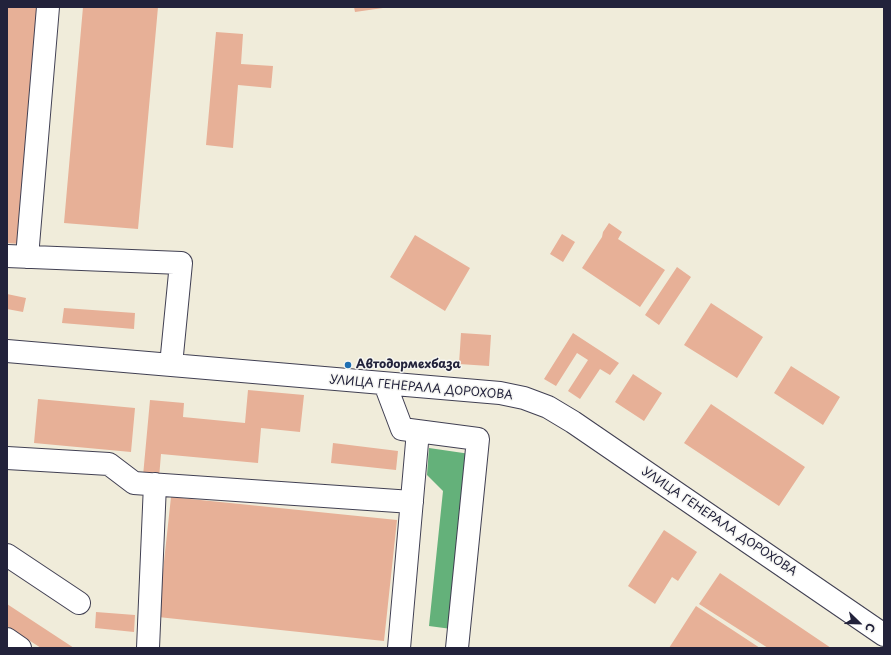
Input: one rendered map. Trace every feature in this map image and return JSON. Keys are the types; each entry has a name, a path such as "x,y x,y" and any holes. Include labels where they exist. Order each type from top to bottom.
{"street":[{"path":"48,7 17,257 181,263 171,365"},
{"name":"УЛИЦА ГЕНЕРАЛА ДОРОХОВА","path":"7,351 500,393 524,398 548,407 573,422 884,635"},
{"path":"385,384 402,429 478,439 457,648"},
{"path":"399,648 418,431"},
{"path":"7,458 109,464 134,483 412,502"},
{"path":"148,648 155,484"},
{"path":"7,555 79,603"},
{"path":"7,639 20,648"}],"green space":[{"path":"429,448 477,455 459,630 429,626 443,491 427,475"}],"building":[{"path":"7,7 40,7 20,244 7,243"},
{"path":"83,7 158,7 138,229 64,223"},
{"path":"354,7 383,7 383,8 355,12"},
{"path":"216,32 243,34 241,64 273,66 271,88 238,85 233,148 206,145"},
{"path":"609,223 622,232 618,239 665,270 640,307 582,268 602,237 603,232"},
{"path":"562,234 575,242 563,262 550,254"},
{"path":"415,235 470,268 445,311 390,277"},
{"path":"677,267 691,277 659,325 645,315"},
{"path":"7,294 26,298 23,312 7,309"},
{"path":"711,303 763,337 737,378 684,345"},
{"path":"64,308 135,313 134,329 62,323"},
{"path":"461,333 491,335 489,366 459,364"},
{"path":"573,333 619,363 610,375 600,369 580,399 568,391 588,360 577,353 556,386 544,379"},
{"path":"791,366 840,397 823,425 774,393"},
{"path":"633,374 662,393 644,421 615,402"},
{"path":"248,390 304,395 300,432 261,428 258,463 161,454 159,478 143,476 150,400 184,403 183,417 245,423"},
{"path":"38,399 135,408 131,452 34,443"},
{"path":"711,404 805,467 779,506 684,443"},
{"path":"333,443 398,451 396,470 331,463"},
{"path":"171,497 397,520 384,641 158,617"},
{"path":"664,530 697,552 678,581 672,577 655,604 628,586"},
{"path":"720,573 831,648 768,648 699,604"},
{"path":"7,604 74,648 41,648 7,626"},
{"path":"696,606 760,648 669,648"},
{"path":"96,612 135,615 134,632 95,628"}],"place":[{"name":"Автодормехбаза","path":"348,365"}]}
